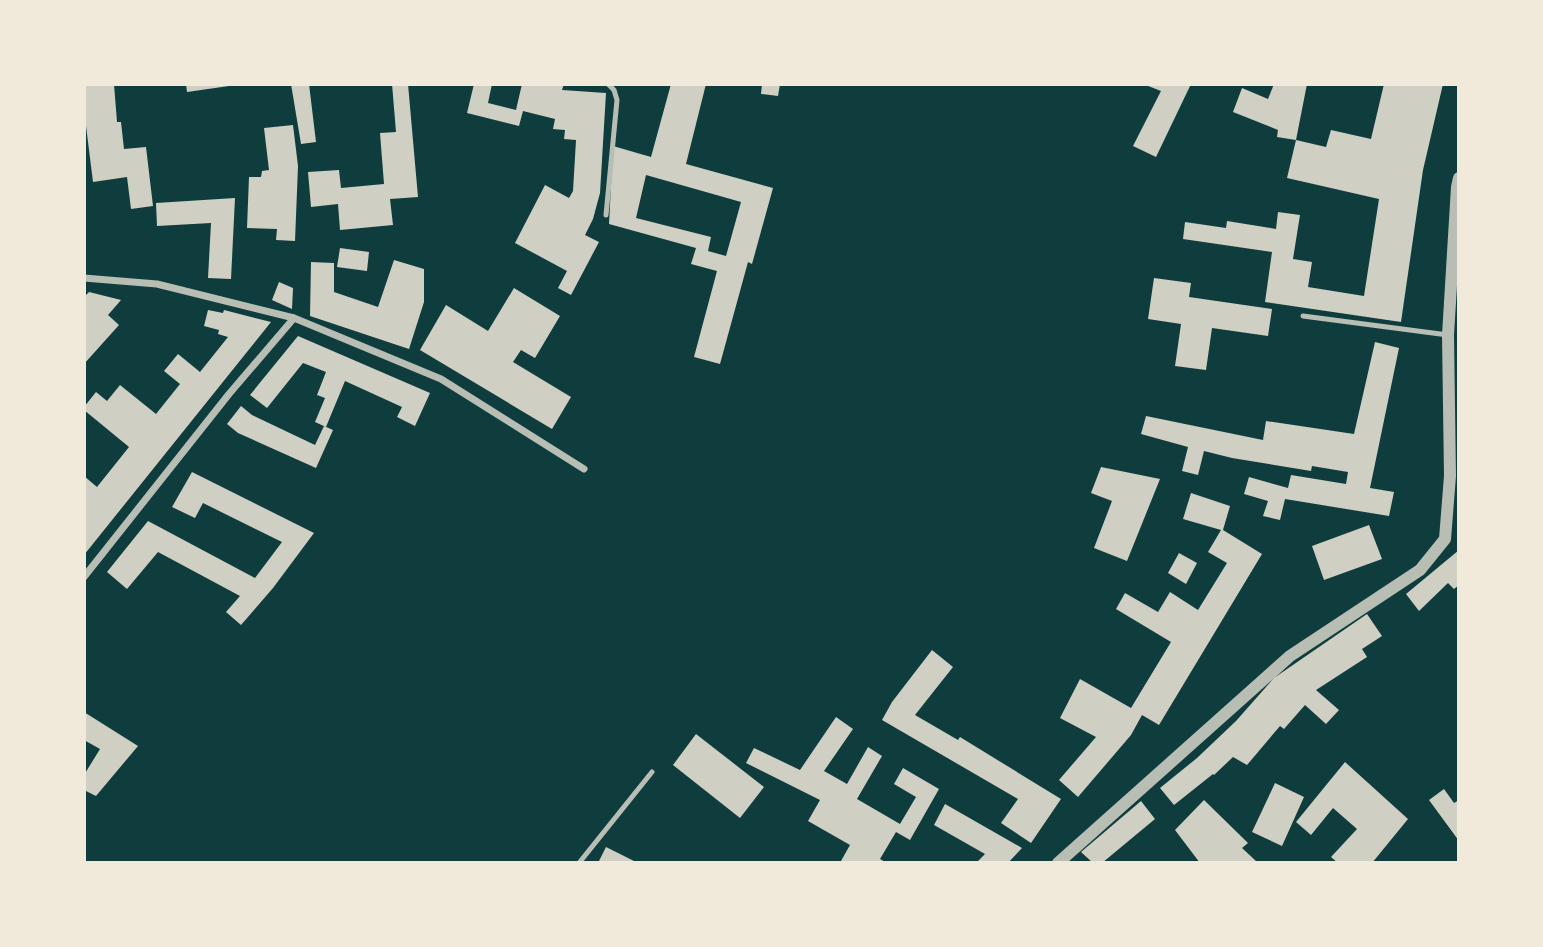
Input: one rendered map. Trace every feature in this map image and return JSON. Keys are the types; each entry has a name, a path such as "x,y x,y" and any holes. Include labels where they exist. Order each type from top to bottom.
{"street":[{"path":"1058,863 1290,656 1420,569 1445,539 1450,476 1448,335 1459,177"},
{"path":"84,278 157,284 293,318 441,379 584,469"},
{"path":"84,577 293,318"}],"lane":[{"path":"606,215 617,100 614,90 608,84"},
{"path":"1303,316 1448,335"},
{"path":"579,863 652,772"}],"building":[{"path":"84,84 114,84 117,122 121,122 124,149 146,147 153,206 131,209 127,177 93,182 84,126"},
{"path":"186,84 229,84 229,86 187,92"},
{"path":"291,84 309,84 316,142 301,144"},
{"path":"392,84 408,84 418,197 390,199 393,225 340,230 338,204 311,207 308,172 339,170 341,188 384,184 380,133 396,132"},
{"path":"474,84 492,84 488,103 516,110 522,84 564,84 562,90 606,93 600,193 593,219 585,235 599,242 571,295 558,288 567,271 515,243 545,185 569,198 573,191 576,140 564,139 565,130 553,129 555,119 523,111 519,126 467,113"},
{"path":"671,84 706,84 686,164 773,188 752,264 748,262 720,364 694,357 717,271 691,264 696,248 609,224 613,146 651,157","holes":["646,175 741,202 726,256 708,251 711,237 636,218"]},
{"path":"762,84 780,84 778,96 761,94"},
{"path":"1143,84 1191,84 1156,157 1133,146 1161,91"},
{"path":"1274,84 1307,84 1296,140 1277,137 1278,130 1233,112 1242,88 1268,99"},
{"path":"1384,84 1443,84 1423,170 1401,322 1265,302 1272,252 1183,239 1185,222 1226,228 1227,221 1276,229 1278,212 1300,215 1293,259 1312,262 1308,287 1364,296 1379,199 1287,178 1296,140 1326,147 1331,130 1371,139"},
{"path":"293,125 298,166 295,241 276,240 277,229 247,228 249,177 261,177 262,171 269,170 264,128"},
{"path":"235,198 231,279 208,278 211,223 157,226 156,203"},
{"path":"340,248 369,252 367,271 337,267"},
{"path":"394,260 424,269 424,302 409,349 310,316 311,262 334,263 334,292 378,307"},
{"path":"1154,278 1191,283 1189,297 1272,309 1268,336 1212,328 1206,370 1175,366 1181,324 1148,319"},
{"path":"279,282 293,288 292,309 272,300"},
{"path":"514,288 560,316 535,358 521,350 513,362 571,397 552,429 420,350 446,305 488,331"},
{"path":"89,292 121,300 108,315 119,325 84,364 84,297"},
{"path":"208,310 223,313 224,310 271,322 84,555 84,476 97,487 129,447 84,410 84,407 96,392 107,401 120,385 156,414 180,384 164,371 178,354 200,372 228,337 218,334 219,330 204,326"},
{"path":"298,336 430,393 415,426 397,417 402,407 345,381 326,427 315,422 325,398 317,395 326,372 303,363 267,408 250,395"},
{"path":"1375,342 1399,348 1370,488 1394,492 1389,516 1285,499 1280,520 1263,516 1268,501 1244,494 1249,477 1288,488 1291,475 1346,484 1348,472 1312,466 1311,471 1204,451 1198,475 1182,471 1188,447 1141,434 1146,416 1263,440 1266,421 1354,434"},
{"path":"241,406 252,415 315,445 324,426 333,430 316,468 238,433 227,424"},
{"path":"1101,467 1160,479 1127,561 1094,548 1112,501 1091,493"},
{"path":"192,472 314,533 241,625 226,612 240,596 158,552 127,589 107,572 148,521 255,578 282,542 203,503 195,518 172,507"},
{"path":"1191,493 1230,506 1223,530 1262,554 1159,725 1142,715 1131,735 1078,797 1059,780 1096,737 1060,718 1080,679 1131,708 1171,642 1116,609 1125,593 1158,612 1170,592 1198,610 1227,563 1208,552 1221,530 1183,519"},
{"path":"1369,525 1382,559 1324,580 1312,546"},
{"path":"1459,550 1459,585 1454,589 1448,583 1419,611 1406,594"},
{"path":"1179,553 1197,563 1186,584 1168,573"},
{"path":"1367,614 1382,636 1362,649 1367,657 1316,690 1339,710 1326,724 1305,705 1284,729 1280,726 1247,765 1233,757 1174,805 1160,788 1236,721 1274,678"},
{"path":"932,650 953,667 915,715 958,740 960,737 1061,799 1031,843 1001,823 1018,799 882,720 892,702"},
{"path":"84,712 138,746 96,796 84,790 84,775 100,749 84,740"},
{"path":"836,717 853,729 824,771 847,784 868,747 882,756 857,799 900,824 916,797 894,784 903,768 939,789 910,840 896,832 880,859 887,863 841,861 850,845 808,821 820,800 746,763 754,748 800,770"},
{"path":"696,734 764,787 740,818 673,765"},
{"path":"1345,762 1408,819 1372,863 1338,863 1331,857 1357,829 1333,808 1311,835 1296,822"},
{"path":"1275,783 1304,797 1282,846 1252,832"},
{"path":"1444,789 1454,803 1459,800 1459,841 1429,800"},
{"path":"1204,800 1248,843 1242,848 1256,861 1254,863 1200,863 1175,830"},
{"path":"1141,801 1155,819 1102,863 1093,863 1081,852"},
{"path":"945,804 1022,848 1008,863 976,863 985,854 934,825"},
{"path":"606,847 638,863 598,863"}]}
